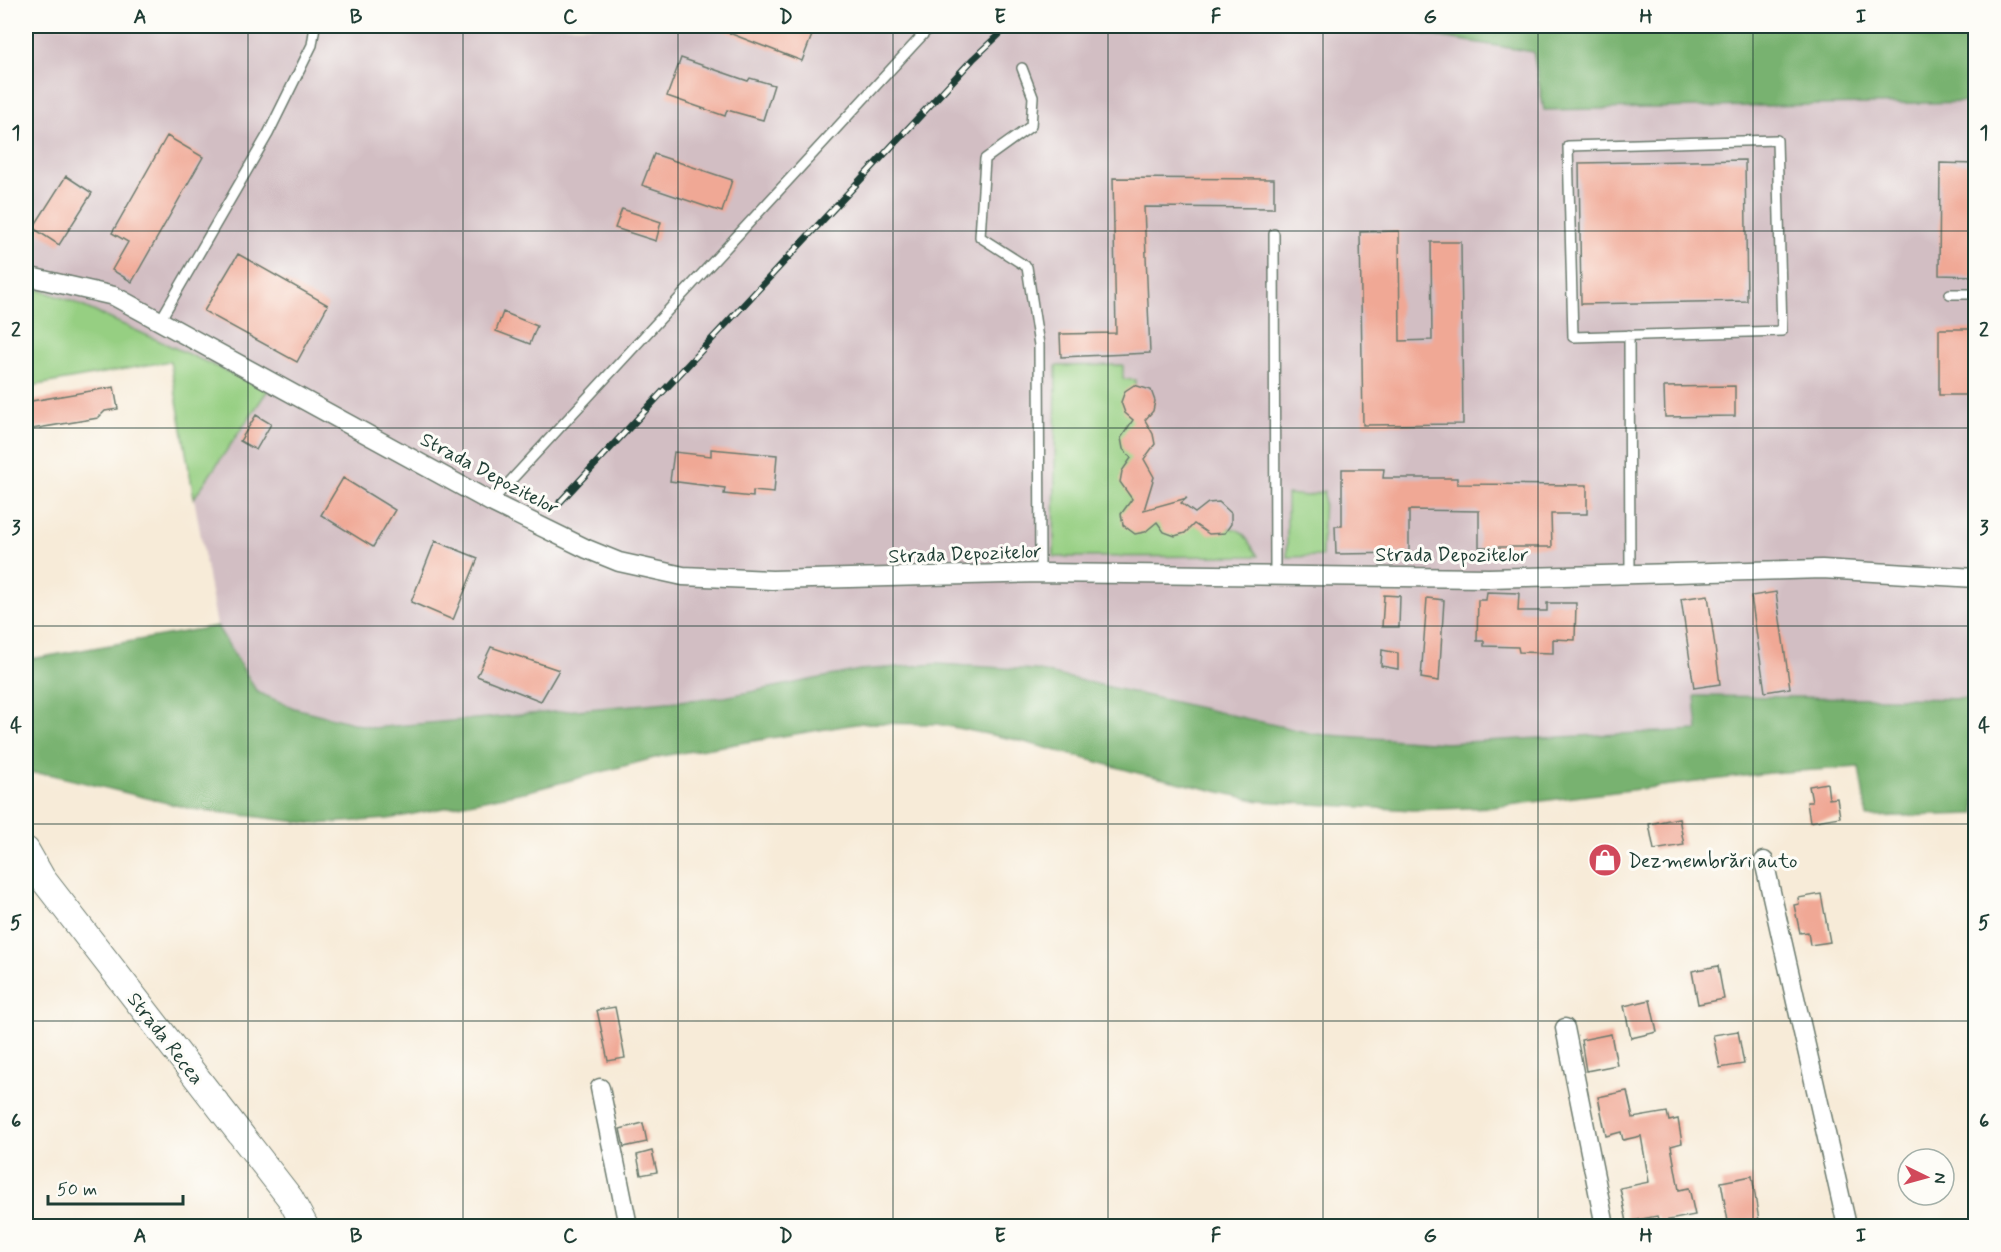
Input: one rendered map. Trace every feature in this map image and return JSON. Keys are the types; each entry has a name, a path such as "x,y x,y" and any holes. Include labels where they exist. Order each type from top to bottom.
{"main road":[{"name":"Strada Recea","path":"26,850 42,878 290,1198 305,1227"}],"street":[{"name":"Strada Depozitelor","path":"26,276 114,296 161,319 491,502 619,562 683,576 772,580 1040,573 1489,578 1630,576 1822,569 1976,578"},
{"path":"1764,861 1847,1227"},
{"path":"1565,1028 1605,1227"},
{"path":"600,1088 628,1227"}],"lane":[{"path":"161,319 268,134 312,45 315,26"},
{"path":"491,502 931,26"},
{"path":"1022,68 1033,97 1031,126 985,159 981,237 1028,267 1039,345 1040,573"},
{"path":"1777,140 1782,331 1629,335 1573,337 1568,146 1777,140"},
{"path":"1274,234 1275,575"},
{"path":"1950,294 1976,294"},
{"path":"1629,335 1630,576"}],"shaded area":[{"path":"26,26 1375,26 1533,52 1544,110 1975,102 1975,699 1695,696 1699,730 1445,743 1314,734 1035,670 937,664 860,670 725,697 372,728 294,708 257,692 217,626 194,498 268,390 26,285"}],"green space":[{"path":"1375,26 1901,26 1975,34 1975,102 1544,110 1533,52"},
{"path":"26,285 71,301 268,390 194,498 170,361 26,387"},
{"path":"1123,365 1123,379 1135,380 1138,516 1236,529 1243,533 1258,556 1054,557 1056,366"},
{"path":"1324,491 1322,556 1287,557 1287,494 1308,496"},
{"path":"217,626 257,692 294,708 372,728 725,697 860,670 937,664 1035,670 1314,734 1445,743 1698,730 1695,696 1975,699 1975,814 1867,817 1859,767 1769,773 1493,807 1413,810 1259,801 1138,773 1017,740 937,724 862,723 662,756 529,791 388,819 316,824 192,809 49,774 26,773 26,660"}],"building":[{"path":"711,26 802,26 814,30 802,61"},
{"path":"681,58 748,81 750,78 774,85 763,120 727,110 725,116 667,96"},
{"path":"167,136 203,157 132,282 112,270 128,242 112,233"},
{"path":"654,154 732,180 722,212 642,185"},
{"path":"1745,160 1747,301 1581,304 1579,163"},
{"path":"1940,163 1976,164 1976,276 1939,275"},
{"path":"66,176 92,193 59,245 33,228"},
{"path":"1113,178 1274,179 1274,208 1144,207 1150,353 1061,357 1060,334 1116,333"},
{"path":"622,209 661,222 656,241 615,228"},
{"path":"1399,231 1400,341 1432,340 1431,242 1461,242 1463,424 1363,425 1360,232"},
{"path":"238,254 328,305 297,362 204,311"},
{"path":"503,312 537,326 530,344 496,331"},
{"path":"1939,329 1976,329 1976,395 1939,395"},
{"path":"1134,385 1151,390 1155,401 1153,411 1145,420 1153,434 1155,444 1144,459 1154,477 1144,510 1187,498 1181,503 1195,513 1208,503 1219,502 1231,513 1231,524 1225,533 1209,534 1194,524 1185,533 1175,536 1164,532 1157,522 1145,532 1135,534 1123,525 1121,514 1132,499 1120,482 1122,471 1131,458 1123,449 1121,438 1133,420 1125,413 1121,402 1125,391"},
{"path":"1735,386 1735,416 1665,417 1664,387"},
{"path":"114,387 118,409 105,411 98,418 26,430 26,402"},
{"path":"256,415 271,424 256,450 240,441"},
{"path":"711,449 777,455 774,493 753,491 753,497 724,494 725,488 670,481 674,452 711,456"},
{"path":"1342,469 1384,469 1383,478 1457,478 1457,484 1587,485 1587,514 1551,514 1552,547 1479,547 1479,511 1409,510 1409,553 1336,554 1335,526 1342,526"},
{"path":"343,478 395,510 373,547 321,515"},
{"path":"435,541 478,558 453,620 411,602"},
{"path":"1487,592 1519,593 1518,611 1547,611 1547,603 1576,603 1575,640 1553,639 1553,653 1519,652 1518,647 1484,646 1484,641 1477,641 1478,600 1486,600"},
{"path":"1776,592 1790,688 1765,692 1751,596"},
{"path":"1384,595 1400,596 1399,627 1382,627"},
{"path":"1708,595 1720,684 1694,688 1681,599"},
{"path":"1427,598 1444,600 1439,681 1421,678"},
{"path":"491,647 559,670 541,701 477,676"},
{"path":"1382,650 1398,653 1398,669 1381,666"},
{"path":"1827,783 1829,799 1837,798 1840,817 1810,822 1807,802 1812,802 1809,786"},
{"path":"1679,818 1684,845 1654,850 1649,824"},
{"path":"1821,894 1830,942 1810,945 1808,932 1800,933 1794,905 1799,904 1798,898"},
{"path":"1718,966 1724,999 1698,1004 1692,971"},
{"path":"1650,1000 1657,1032 1631,1038 1624,1006"},
{"path":"615,1007 625,1058 608,1061 597,1010"},
{"path":"1738,1031 1744,1064 1720,1068 1713,1035"},
{"path":"1611,1034 1617,1065 1586,1071 1581,1040"},
{"path":"1627,1091 1633,1118 1667,1112 1669,1121 1678,1119 1682,1143 1671,1146 1679,1190 1689,1188 1695,1215 1659,1222 1657,1216 1627,1222 1620,1188 1649,1182 1641,1136 1623,1140 1621,1132 1606,1136 1598,1097"},
{"path":"643,1123 647,1142 624,1147 620,1129"},
{"path":"652,1151 657,1172 641,1175 637,1155"},
{"path":"1752,1176 1760,1227 1729,1227 1721,1182"}],"railway":[{"path":"560,502 973,59 1008,26"}],"place":[{"name":"Dezmembrări auto","path":"1605,860"}]}
